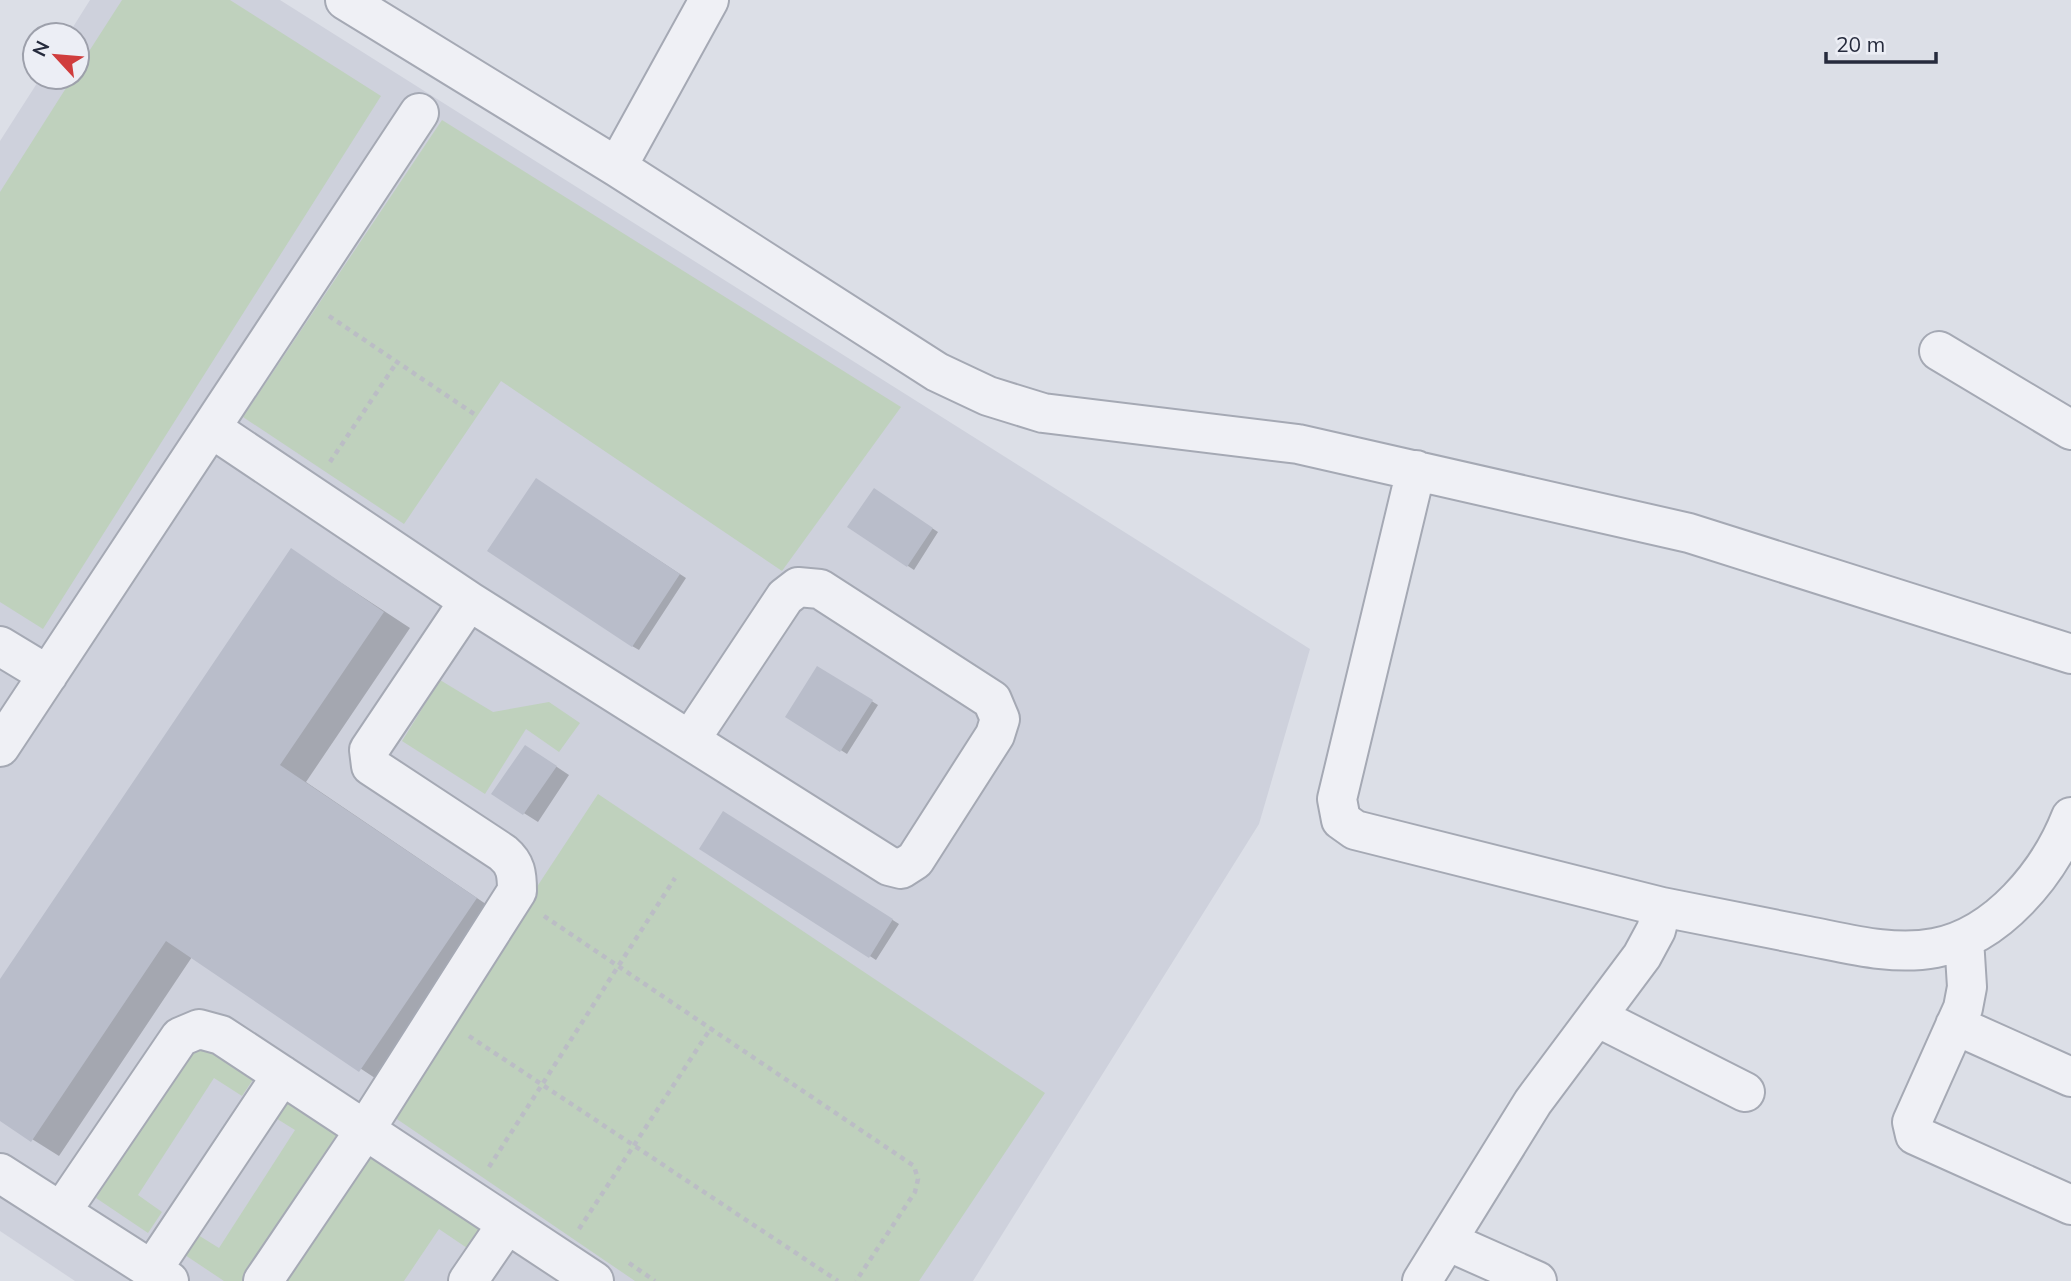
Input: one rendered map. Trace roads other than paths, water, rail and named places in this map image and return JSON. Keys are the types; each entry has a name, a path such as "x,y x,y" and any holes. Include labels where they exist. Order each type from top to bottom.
{"street":[{"path":"345,0 617,167 937,372 988,396 1043,413 1298,444 1689,533 2071,654"},
{"path":"617,167 709,0"},
{"path":"0,747 419,113"},
{"path":"1938,351 2071,430"},
{"path":"211,428 469,601 889,866 901,869 915,860 995,735 1000,719 992,700 820,589 797,587 785,597 690,740"},
{"path":"1416,470 1338,799 1341,820 1355,830 1662,907 1878,949 1934,948 1964,939 1986,926 2046,867 2071,817"},
{"path":"263,1281 365,1130 517,891 517,873 513,861 371,766 369,750 469,601"},
{"path":"0,646 48,675"},
{"path":"1422,1281 1520,1122 1642,956 1656,930 1662,907"},
{"path":"1964,939 1967,986 1955,1025 1912,1122 1915,1135 2071,1205"},
{"path":"1597,1017 1745,1092"},
{"path":"1955,1025 2071,1077"},
{"path":"61,1212 180,1037 199,1029 221,1035 594,1281"},
{"path":"0,1173 161,1276 282,1075"},
{"path":"468,1281 507,1224"},
{"path":"1447,1241 1536,1281"}]}
